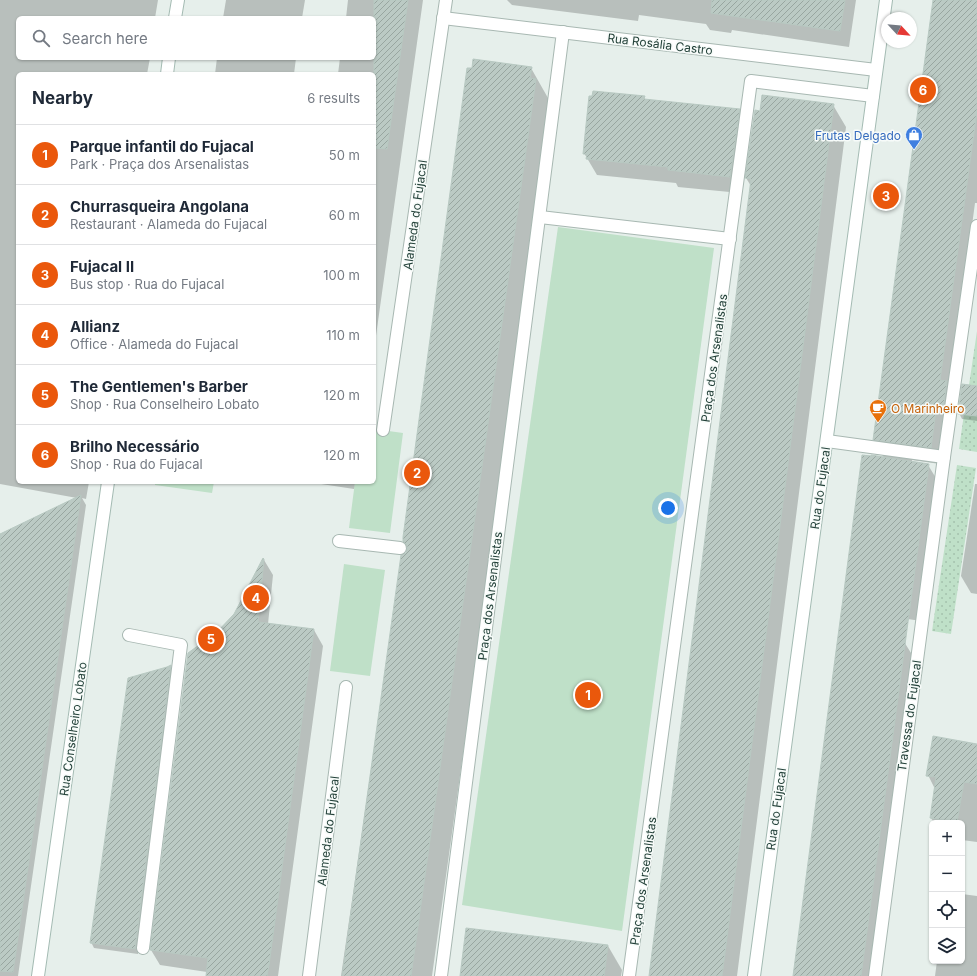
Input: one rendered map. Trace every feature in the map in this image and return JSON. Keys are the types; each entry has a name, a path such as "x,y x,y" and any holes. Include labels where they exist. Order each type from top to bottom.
{"street":[{"path":"175,16 178,0"},
{"name":"Alameda do Fujacal","path":"383,430 446,0"},
{"name":"Rua do Fujacal","path":"754,976 886,0"},
{"name":"Rua Rosália Castro","path":"443,18 876,70"},
{"name":"Praça dos Arsenalistas","path":"441,976 563,32"},
{"path":"167,72 169,60"},
{"name":"Praça dos Arsenalistas","path":"630,976 750,81 873,96"},
{"path":"540,217 730,239"},
{"name":"Travessa do Fujacal","path":"875,976 944,457 977,226"},
{"path":"827,441 944,457"},
{"name":"Rua Conselheiro Lobato","path":"38,976 108,484"},
{"path":"338,541 400,548"},
{"path":"130,635 181,645 143,948"},
{"name":"Alameda do Fujacal","path":"309,976 346,687"}],"green space":[{"path":"558,227 714,248 622,931 462,905"},
{"path":"977,331 977,386 969,385"},
{"path":"964,414 977,416 977,452 959,449"},
{"path":"376,429 403,433 390,533 349,528 355,484 376,484"},
{"path":"957,465 976,468 951,634 932,631"},
{"path":"155,484 214,484 212,493"},
{"path":"344,564 385,570 370,676 330,671"}],"building":[{"path":"374,0 408,0 387,149 376,148 376,72 374,72 374,60 376,60 376,16 374,16"},
{"path":"712,0 845,0 840,31 711,13"},
{"path":"933,0 977,0 977,111 940,380 947,381 943,411 936,410 931,448 873,440"},
{"path":"473,59 532,67 530,78 536,79 411,976 342,976 401,555 406,553 407,549 407,545 403,541 403,537 467,68 472,68"},
{"path":"593,91 645,96 644,99 740,109 730,177 668,170 668,167 586,159 587,154 583,154 589,96 592,96"},
{"path":"762,95 834,104 795,409 722,976 649,976 751,179 745,178 755,110 760,111"},
{"path":"962,384 977,386 977,416 958,414"},
{"path":"862,455 929,464 861,976 793,976"},
{"path":"81,495 13,972 0,971 0,534"},
{"path":"263,558 258,622 314,629 269,965 267,976 206,976 208,958 150,950 188,653 217,632 234,614"},
{"path":"171,665 135,949 90,943 128,678"},
{"path":"933,736 977,744 977,784 964,782 957,820 930,818 936,777 926,776"},
{"path":"466,928 608,945 604,976 460,976"}],"place":[{"name":"Brilho Necessário","path":"923,90"},
{"name":"Frutas Delgado","path":"914,150"},
{"name":"Fujacal II","path":"886,196"},
{"name":"O Marinheiro","path":"878,423"},
{"name":"Churrasqueira Angolana","path":"417,473"},
{"name":"Allianz","path":"256,598"},
{"name":"The Gentlemen's Barber","path":"211,639"},
{"name":"Parque infantil do Fujacal","path":"588,695"}]}
